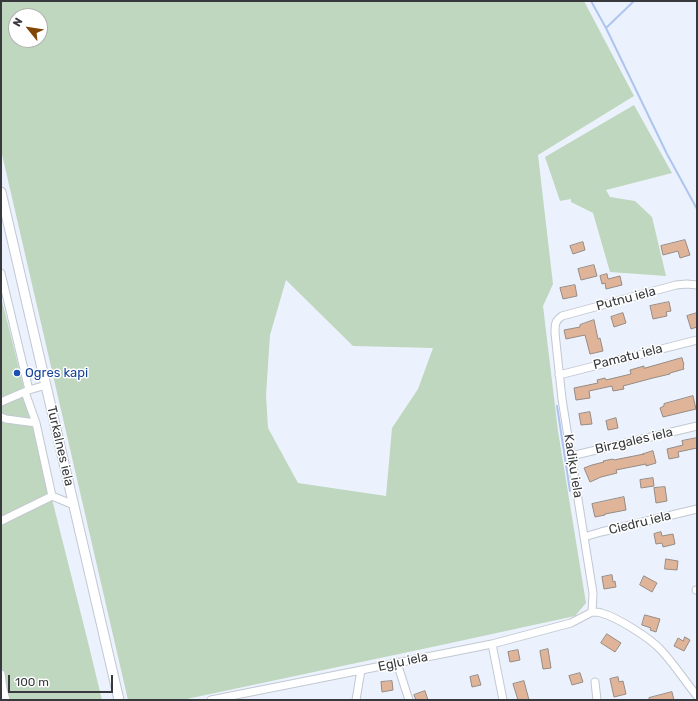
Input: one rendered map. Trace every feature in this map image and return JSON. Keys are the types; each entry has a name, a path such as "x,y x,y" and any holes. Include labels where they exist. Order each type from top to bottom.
{"main road":[{"name":"Turkalnes iela","path":"1,192 119,700"}],"street":[{"path":"1,274 4,300 36,423 52,496"},
{"name":"Putnu iela","path":"556,320 562,316 676,286 687,284 697,285"},
{"name":"Kadiķu iela","path":"556,320 554,333 559,375 593,593 592,612"},
{"name":"Pamatu iela","path":"559,375 697,340"},
{"path":"1,402 46,385"},
{"path":"1,417 36,423"},
{"name":"Birzgales iela","path":"571,456 697,426"},
{"path":"1,521 52,496 74,505"},
{"name":"Ciedru iela","path":"584,537 697,509"},
{"path":"592,612 610,616 631,628 660,649 697,696"},
{"name":"Egļu iela","path":"211,700 492,644 571,623 592,612"},
{"path":"492,644 503,700"},
{"path":"397,663 409,700"},
{"path":"356,700 361,670"},
{"path":"1,674 6,700"},
{"path":"595,682 597,700"}],"green space":[{"path":"1,1 584,1 634,96 538,155 553,284 543,306 558,431 586,603 575,616 182,700 128,700 1,150","holes":["286,280 353,346 433,348 418,389 392,428 386,496 298,483 268,428 266,395 270,335"]},
{"path":"634,105 672,173 606,190 610,197 635,201 652,217 666,276 610,272 593,213 571,202 571,199 560,201 545,157"},
{"path":"1,297 87,638 102,700 1,700"}],"building":[{"path":"685,240 690,255 680,258 678,251 663,255 661,246"},
{"path":"583,242 585,250 573,254 570,246"},
{"path":"594,265 597,276 581,280 578,269"},
{"path":"607,274 608,279 620,276 622,285 606,289 605,283 602,284 600,276"},
{"path":"575,285 577,296 563,299 560,288"},
{"path":"669,302 671,311 666,312 667,316 653,319 650,306"},
{"path":"623,313 626,323 614,327 611,317"},
{"path":"697,313 697,327 691,329 687,316"},
{"path":"594,320 598,339 600,338 603,351 590,354 585,335 566,339 564,330 580,327 580,325"},
{"path":"682,358 684,369 623,386 624,389 613,391 612,386 589,391 590,398 576,400 574,388 598,383 597,380 605,378 606,380 631,374 630,370 644,366 644,368"},
{"path":"693,396 696,409 663,417 660,408 664,406 664,404"},
{"path":"590,412 592,424 581,425 579,414"},
{"path":"616,418 618,428 608,430 606,421"},
{"path":"697,438 697,448 678,452 679,457 669,459 667,449 683,445 682,441"},
{"path":"653,451 656,463 646,466 646,464 616,470 617,473 601,477 590,482 584,468 604,462 603,461"},
{"path":"653,478 654,486 641,488 640,480"},
{"path":"665,487 667,501 656,503 654,488"},
{"path":"624,497 626,510 595,517 592,504"},
{"path":"661,532 662,536 673,534 675,544 663,547 662,543 656,544 654,534"},
{"path":"666,559 678,561 677,570 665,569"},
{"path":"612,575 613,582 615,581 616,587 604,589 602,577"},
{"path":"644,576 657,583 652,592 640,585"},
{"path":"645,615 660,619 656,632 650,630 651,628 642,625"},
{"path":"607,634 621,643 615,652 601,643"},
{"path":"685,637 690,640 684,651 674,646 678,638 683,641"},
{"path":"548,649 551,668 543,669 540,651"},
{"path":"518,650 520,660 510,662 508,652"},
{"path":"580,673 583,682 572,685 569,676"},
{"path":"478,675 481,685 472,687 470,677"},
{"path":"618,677 619,682 623,681 626,694 614,697 610,679"},
{"path":"392,681 393,690 382,692 381,682"},
{"path":"524,681 529,700 518,700 513,684"},
{"path":"425,691 428,700 416,700 414,695"},
{"path":"672,692 674,700 649,700 649,698"}],"waterway":[{"path":"591,1 606,28 667,154 697,209"},
{"path":"606,28 634,1"},
{"path":"557,406 570,491"}],"place":[{"name":"Ogres kapi","path":"17,373"}]}
